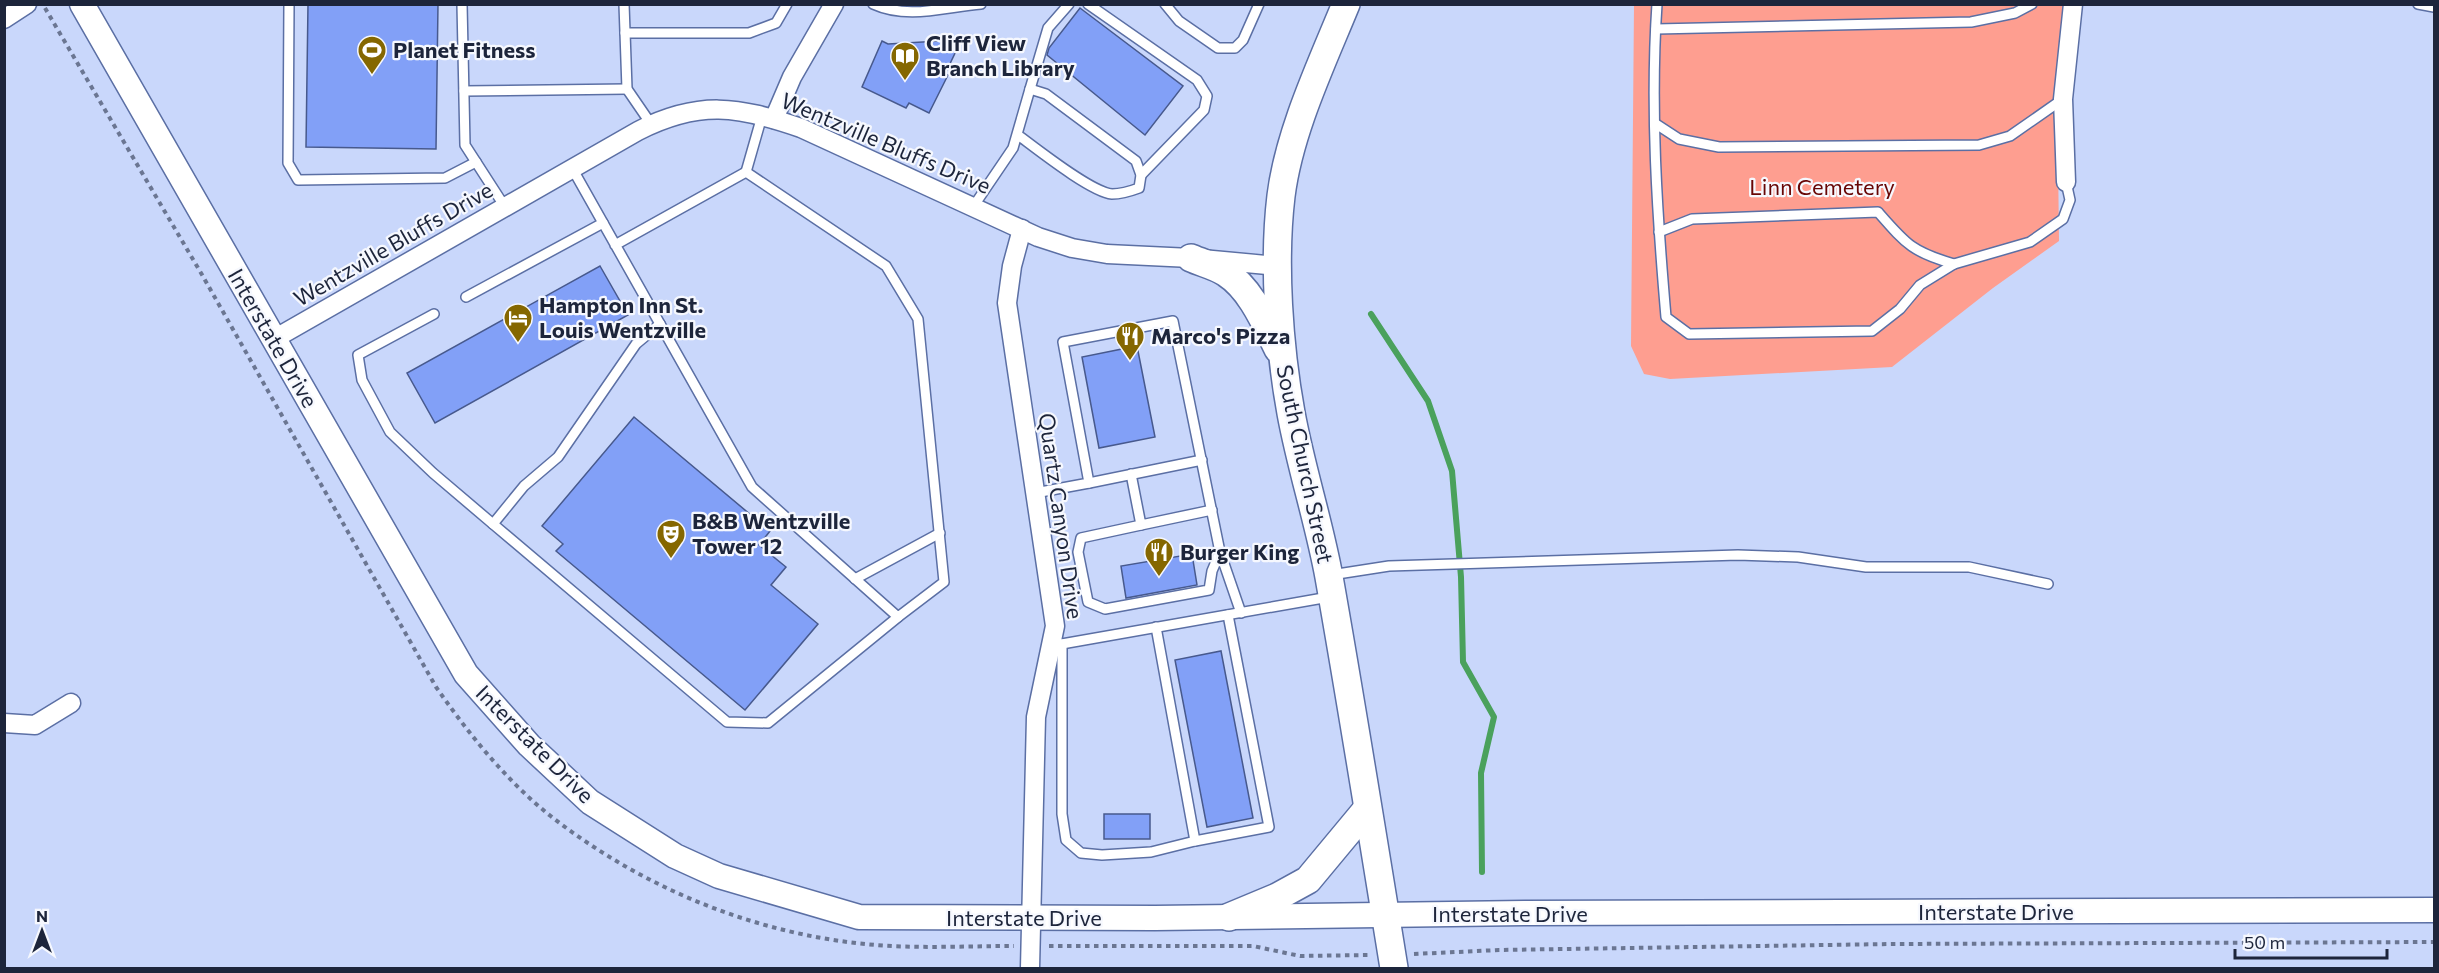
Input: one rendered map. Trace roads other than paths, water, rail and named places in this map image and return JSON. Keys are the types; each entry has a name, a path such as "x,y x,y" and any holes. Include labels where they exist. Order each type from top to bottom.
{"main road":[{"name":"Interstate Drive","path":"82,4 466,674 530,745 590,802 675,856 719,876 859,917 1031,919 2434,910"},
{"name":"South Church Street","path":"1346,4 1291,148 1281,194 1277,241 1282,358 1291,415 1330,586 1394,969"},
{"path":"1191,258 1226,273 1242,288 1257,309 1282,358"},
{"path":"1229,917 1277,897 1308,880 1367,809"}],"street":[{"path":"4,19 27,4"},
{"path":"768,118 834,4"},
{"path":"2066,182 2063,99 2073,4"},
{"name":"Wentzville Bluffs Drive","path":"274,339 651,124 682,113 709,109 738,111 801,128 1022,230 1072,248 1107,254 1191,258 1278,266"},
{"name":"Quartz Canyon Drive","path":"1022,230 1012,266 1007,303 1056,645 1036,717 1030,969"},
{"path":"4,723 35,725 71,703"}],"lane":[{"path":"289,4 288,163 298,180 445,178 476,162"},
{"path":"462,4 465,145 505,207"},
{"path":"624,4 627,89 651,124"},
{"path":"625,33 749,33 776,23 787,4"},
{"path":"873,4 913,13 981,4"},
{"path":"973,207 1013,148 1048,28 1069,4"},
{"path":"1088,4 1197,81 1207,96 1204,111 1141,175"},
{"path":"1164,4 1179,21 1218,48 1235,48 1244,40 1259,4"},
{"path":"1657,4 1656,124 1659,232 1666,317 1689,334 1872,331 1900,309 1920,285 1954,264 2030,242 2063,219 2070,200 2066,182"},
{"path":"1656,29 1971,22 2015,13 2032,4"},
{"path":"2418,4 2434,7"},
{"path":"1018,135 1083,181 1110,194 1129,192 1139,188 1141,175 1136,161 1046,94 1030,88"},
{"path":"464,91 627,89"},
{"path":"1656,124 1679,140 1719,147 1979,145 2010,136 2063,99"},
{"path":"615,245 746,172 768,118"},
{"path":"572,168 752,487 898,617"},
{"path":"434,314 358,355 362,380 390,432 433,473 727,722 768,723 944,582 918,320 886,266 746,172"},
{"path":"1659,232 1692,219 1878,212 1905,244 1928,257 1954,264"},
{"path":"466,297 603,223"},
{"path":"1089,483 1063,342 1173,321 1220,552 1241,613"},
{"path":"493,524 524,486 558,457 636,344 660,324"},
{"path":"1035,493 1202,460"},
{"path":"1131,474 1141,525"},
{"path":"1212,510 1082,538 1078,552 1088,602 1106,609 1209,590 1212,571 1220,552"},
{"path":"855,579 940,534"},
{"path":"1228,615 1269,827 1151,852 1102,855 1081,853 1066,840 1062,814 1056,645 1156,627 1228,615 1241,613 1389,566 1738,555 1798,557 1866,567 1969,567 2048,584"},
{"path":"1156,627 1196,841"}],"waterway":[{"path":"1371,314 1428,401 1452,471 1461,577 1463,662 1494,717 1481,773 1482,872"}],"place":[{"name":"Planet Fitness","path":"372,76"},
{"name":"Cliff View Branch Library","path":"905,82"},
{"name":"Hampton Inn St. Louis Wentzville","path":"518,344"},
{"name":"Marco's Pizza","path":"1130,362"},
{"name":"B&B Wentzville Tower 12","path":"671,560"},
{"name":"Burger King","path":"1159,578"}],"park label":[{"name":"Linn Cemetery","path":"1822,187"}]}
